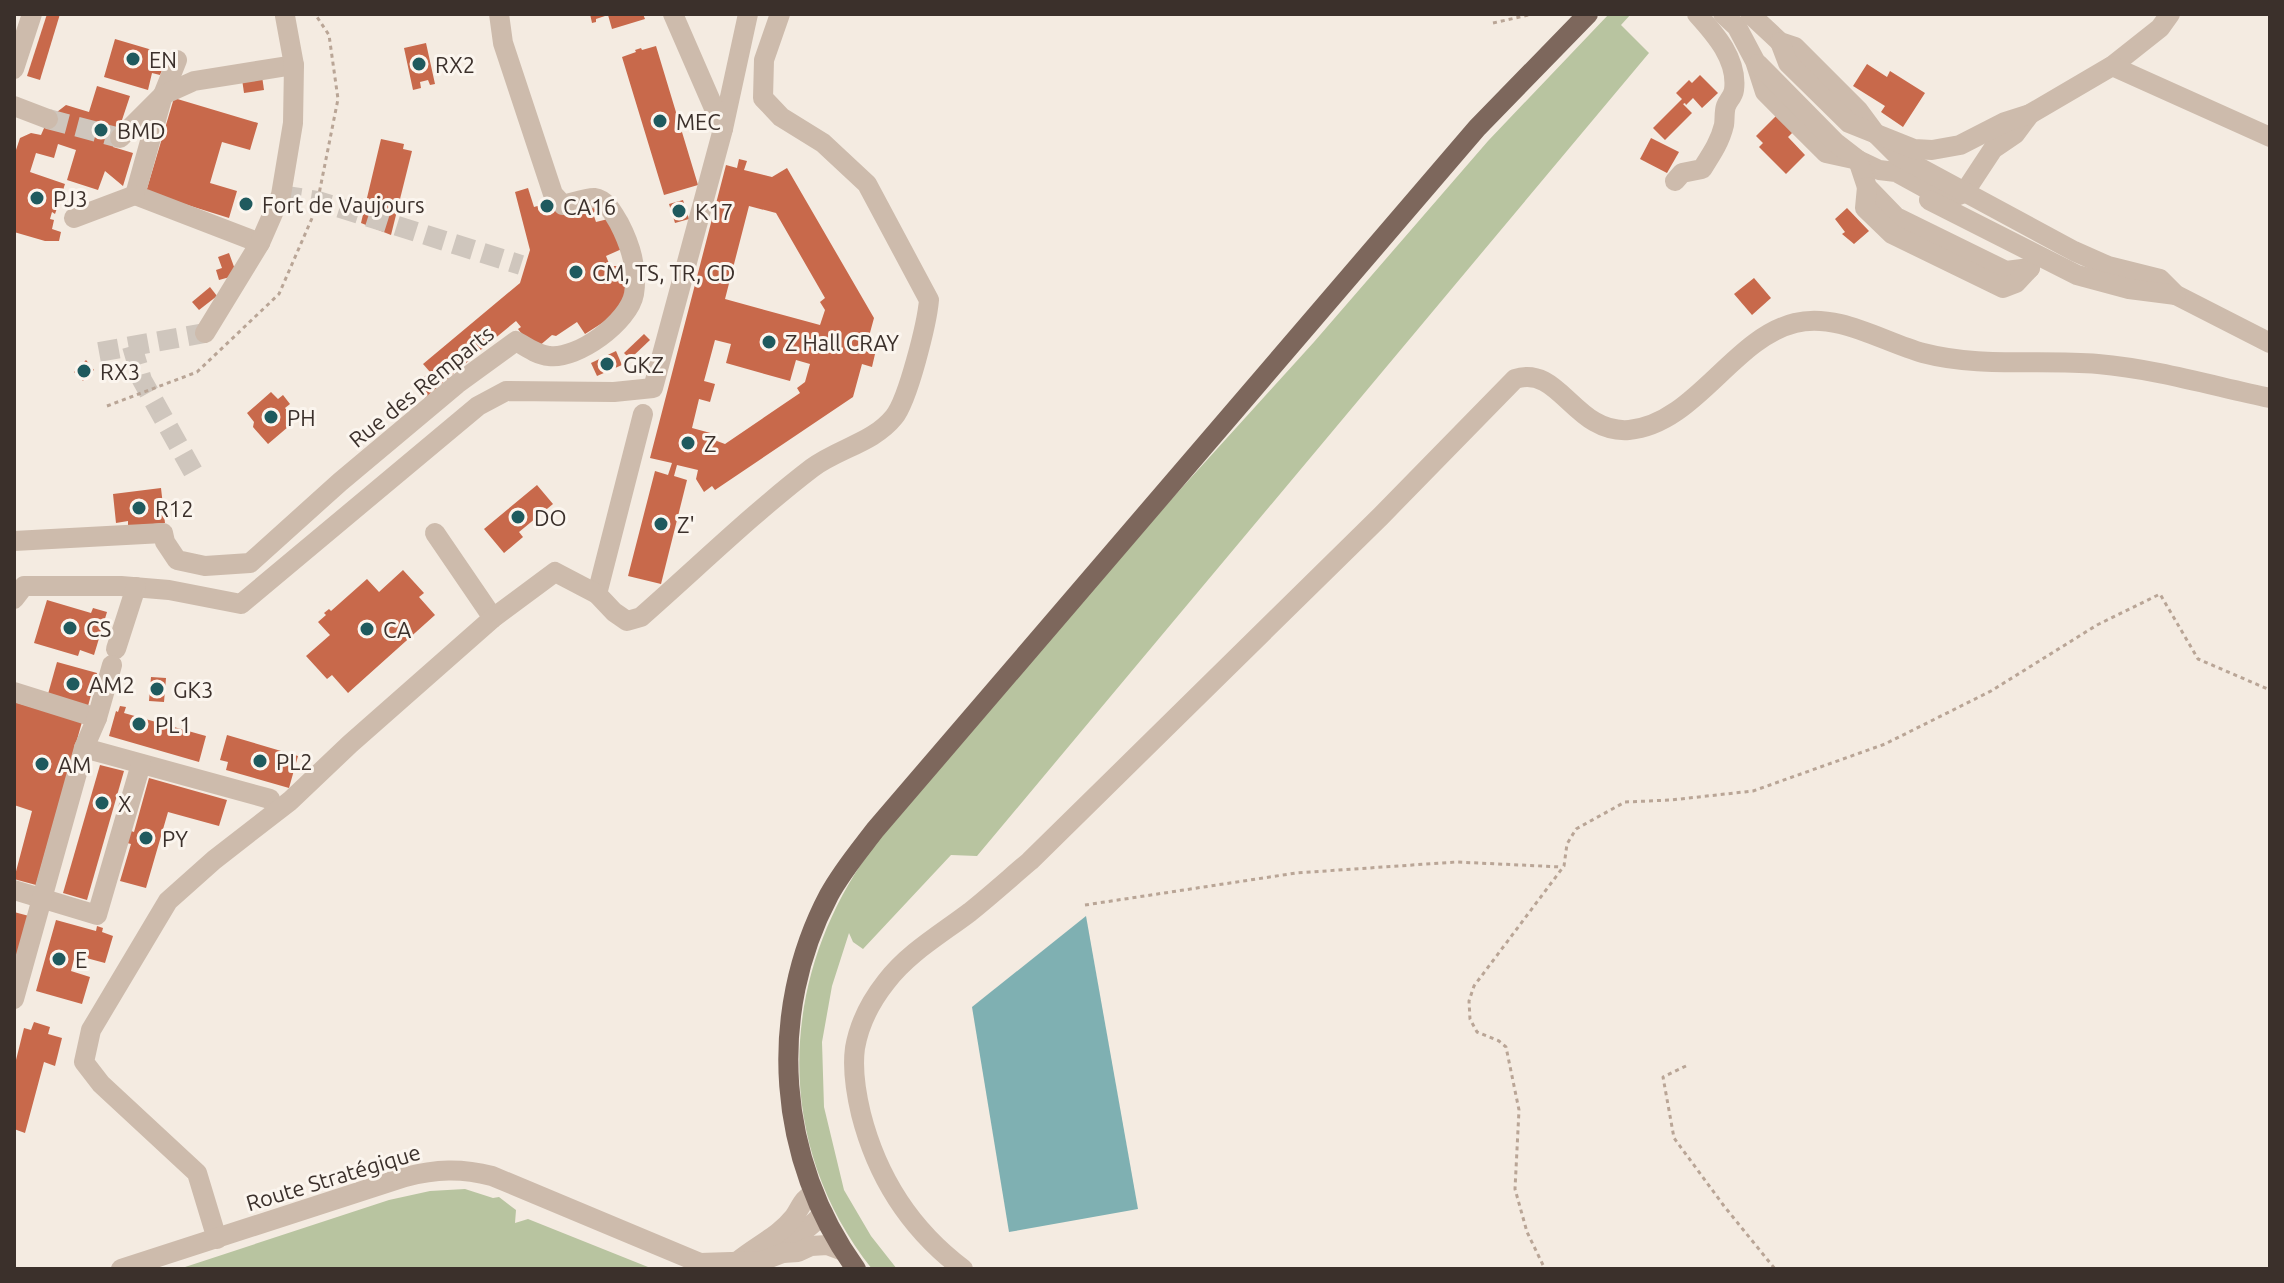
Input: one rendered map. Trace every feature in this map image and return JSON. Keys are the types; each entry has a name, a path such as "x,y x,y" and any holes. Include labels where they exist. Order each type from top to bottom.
{"main road":[{"path":"856,1269 843,1251 814,1193 800,1155 789,1088 789,1036 794,995 804,954 839,877 868,838 1477,128 1588,14"}],"street":[{"path":"14,69 32,14"},
{"name":"Rue des Remparts","path":"14,541 163,533 177,560 205,566 250,563 340,482 457,384 516,341 551,357 573,352 602,336 622,318 634,296 635,268 627,238 609,206 594,198 563,205 553,194 503,43 499,14"},
{"path":"673,14 723,129"},
{"path":"14,599 24,586 136,587 241,604 478,406 506,391 614,392 653,388 723,129 748,14"},
{"path":"217,1239 197,1173 101,1084 84,1062 91,1030 168,901 214,860 290,801 493,618 555,572 597,594 627,621 641,617 815,466 879,433 897,413 921,345 928,320 929,300 867,184 823,143 781,117 763,98 764,60 780,14"},
{"path":"1697,14 1715,34 1730,59 1734,94 1725,108 1725,123"},
{"path":"1723,14 1737,27 1755,61 1765,92 1826,153 1858,160 1873,178 1882,204 1896,217 2006,271 2040,254"},
{"path":"1675,181 1682,173 1702,169 1749,83 1755,61 1749,14"},
{"path":"1749,14 1780,42 1788,63 1849,123 1914,149 1932,150 1960,145 2005,122 2030,114 2112,66 2160,28 2170,14"},
{"path":"205,333 260,243 281,195 293,123 294,65 285,16"},
{"path":"135,195 163,95 177,60"},
{"path":"120,138 163,95 194,81 294,65"},
{"path":"2112,66 2270,137"},
{"path":"14,106 48,119"},
{"path":"1873,178 1896,172 1927,189 1953,197 1964,193 1993,149 2015,134 2030,114"},
{"path":"1858,160 1875,133"},
{"path":"1875,133 1898,156 1964,193 2040,254"},
{"path":"1873,178 1889,180 2040,254 2160,279 2176,295 2270,343"},
{"path":"1873,178 1865,208 1892,234 2003,288 2016,283 2040,254"},
{"path":"74,218 135,195 260,243"},
{"path":"963,1269 940,1252 902,1206 881,1171 867,1135 855,1087 855,1048 866,1012 887,981 919,949 972,911 1030,861 1370,527 1515,379 1526,375 1537,376 1589,420 1608,429 1644,428 1684,404 1777,328 1807,320 1840,325 1941,357 2126,367 2270,398"},
{"path":"597,594 643,414"},
{"path":"435,533 493,618"},
{"path":"14,999 84,748 97,718 136,587"},
{"path":"14,692 97,718"},
{"path":"84,748 270,799"},
{"path":"14,890 97,915 141,764"},
{"name":"Route Stratégique","path":"121,1269 405,1177 460,1169 492,1176 700,1263 742,1265 811,1246 827,1245 843,1251"},
{"path":"742,1265 754,1248 776,1236 805,1198 814,1193"},
{"path":"783,1253 790,1240 815,1223 823,1213"}],"path":[{"path":"1493,23 1533,14"},
{"path":"1543,1265 1527,1232 1515,1189 1519,1110 1506,1047 1477,1032 1470,1019 1469,1001 1474,986 1490,962 1564,866 1567,844 1576,829 1625,802 1753,791 1885,744 1991,691 2097,625 2160,594 2198,659 2270,690"},
{"path":"1085,905 1296,873 1456,862 1564,866"},
{"path":"1686,1066 1663,1077 1674,1138 1775,1269"}],"green space":[{"path":"1609,14 1631,14 1621,25 1649,53 977,856 951,855 863,949 853,942 849,933 832,986 822,1042 824,1107 844,1190 871,1236 897,1269 872,1269 839,1219 816,1166 803,1111 799,1056 805,1000 820,945 844,893 876,843 1129,546 1314,342 1488,141"},
{"path":"465,1189 499,1197 516,1210 515,1223 528,1219 653,1269 179,1269 389,1200 430,1191"}],"water":[{"path":"1086,916 1138,1209 1009,1232 972,1007"}],"building":[{"path":"47,14 60,14 40,80 27,76"},
{"path":"590,14 643,14 645,19 612,29 608,15 592,23"},
{"name":"EN","path":"115,39 159,52 155,65 163,68 160,75 152,73 148,90 104,77"},
{"name":"RX2","path":"426,43 435,84 430,85 428,80 420,82 421,88 413,90 404,48"},
{"name":"MEC","path":"656,46 698,185 664,195 622,57 641,48"},
{"path":"1867,64 1887,77 1890,71 1925,93 1903,127 1881,112 1885,106 1853,86"},
{"path":"1700,75 1718,93 1702,108 1693,98 1686,105 1683,104 1692,113 1665,140 1653,128 1682,99 1676,93 1689,80 1692,83"},
{"path":"262,76 264,90 244,93 242,79"},
{"path":"97,86 130,96 113,147 133,153 123,186 105,171 98,190 67,180 76,150 58,144 54,158 36,153 30,172 65,184 55,214 52,212 50,219 54,220 52,229 61,232 59,241 45,241 14,232 14,156 20,138 31,133 41,135 48,119 66,105 89,112"},
{"path":"174,98 258,123 250,150 222,142 210,183 237,191 229,218 146,192"},
{"path":"1778,114 1795,130 1788,137 1805,155 1786,174 1759,147 1763,143 1756,136"},
{"path":"1651,138 1679,152 1667,173 1640,159"},
{"path":"381,139 404,144 403,149 412,151 391,235 361,223"},
{"path":"739,159 747,161 744,170 772,177 787,168 874,318 865,351 875,354 872,367 862,364 853,397 715,490 712,486 704,492 696,479 698,470 677,465 674,476 687,480 661,584 628,576 655,471 668,475 672,463 650,458 726,165 737,168","holes":["749,206 776,213 825,298 820,302 825,310 820,325 725,299","715,340 731,344 726,363 790,381 796,360 810,364 805,382 797,388 800,393 725,444 717,441 718,435 692,428 699,399 710,402 715,384 704,381"]},
{"name":"CM, TS, TR, CD","path":"528,188 534,207 541,205 545,196 555,202 559,214 593,205 599,208 593,213 596,222 612,218 624,248 606,256 610,266 629,266 627,294 610,318 585,334 577,322 556,336 552,335 538,347 529,343 516,321 477,353 470,344 465,349 472,358 425,398 415,385 430,372 423,364 520,283 530,250 515,192"},
{"name":"K17","path":"683,200 689,219 675,223 669,204"},
{"path":"1847,208 1869,231 1854,244 1842,234 1845,232 1835,219"},
{"path":"229,253 237,275 219,280 216,270 222,268 218,257"},
{"path":"1754,278 1771,298 1752,315 1734,294"},
{"path":"210,287 217,296 199,310 192,302"},
{"path":"644,334 650,340 630,359 624,353"},
{"name":"GKZ","path":"616,351 622,365 597,376 591,363"},
{"name":"RX3","path":"86,360 94,370 83,381 74,372"},
{"name":"PH","path":"271,392 278,399 283,395 290,404 285,408 295,421 268,444 253,427 254,422 247,413"},
{"name":"DO","path":"537,485 553,504 519,532 523,537 504,553 484,529"},
{"name":"R12","path":"161,488 165,523 128,526 128,521 116,523 113,494"},
{"name":"CA","path":"403,570 424,593 419,597 435,615 348,693 332,675 327,679 306,656 330,635 318,622 326,615 324,613 329,609 331,611 367,579 379,592"},
{"name":"CS","path":"47,600 91,613 93,608 107,612 94,655 80,650 78,656 34,643"},
{"name":"AM2","path":"57,662 97,673 88,706 48,694"},
{"name":"GK3","path":"151,677 166,678 164,702 149,701"},
{"name":"AM","path":"14,702 82,722 36,885 14,879 32,811 14,805"},
{"name":"PL1","path":"120,706 126,707 124,713 206,736 199,762 109,736"},
{"name":"PL2","path":"227,735 298,756 289,788 226,770 228,762 220,760"},
{"name":"X","path":"100,765 124,771 87,900 63,893"},
{"name":"PY","path":"149,778 227,800 219,826 168,812 146,888 120,881 131,844 127,843 131,831 134,832"},
{"path":"14,912 29,916 14,966"},
{"name":"E","path":"56,920 96,931 97,926 103,928 102,932 113,936 105,963 75,955 71,971 90,977 82,1004 36,991"},
{"path":"34,1022 50,1027 48,1034 62,1038 55,1066 44,1062 25,1133 14,1129 14,1068 24,1028 31,1030"}],"tunnel":[{"path":"48,119 120,138"},
{"path":"281,195 318,201 521,265"},
{"path":"99,352 205,333"},
{"path":"132,346 142,380 195,475"}],"place":[{"name":"EN","path":"133,59"},
{"name":"RX2","path":"419,64"},
{"name":"MEC","path":"660,121"},
{"name":"BMD","path":"101,130"},
{"name":"PJ3","path":"37,198"},
{"name":"Fort de Vaujours","path":"246,204"},
{"name":"CA16","path":"547,206"},
{"name":"K17","path":"679,211"},
{"name":"CM, TS, TR, CD","path":"576,272"},
{"name":"Z Hall CRAY","path":"769,342"},
{"name":"GKZ","path":"607,364"},
{"name":"RX3","path":"84,371"},
{"name":"PH","path":"271,417"},
{"name":"Z","path":"688,443"},
{"name":"R12","path":"139,508"},
{"name":"DO","path":"518,517"},
{"name":"Z'","path":"661,524"},
{"name":"CS","path":"70,628"},
{"name":"CA","path":"367,629"},
{"name":"AM2","path":"73,684"},
{"name":"GK3","path":"157,689"},
{"name":"PL1","path":"139,724"},
{"name":"PL2","path":"260,761"},
{"name":"AM","path":"42,764"},
{"name":"X","path":"102,803"},
{"name":"PY","path":"146,838"},
{"name":"E","path":"59,959"}]}
